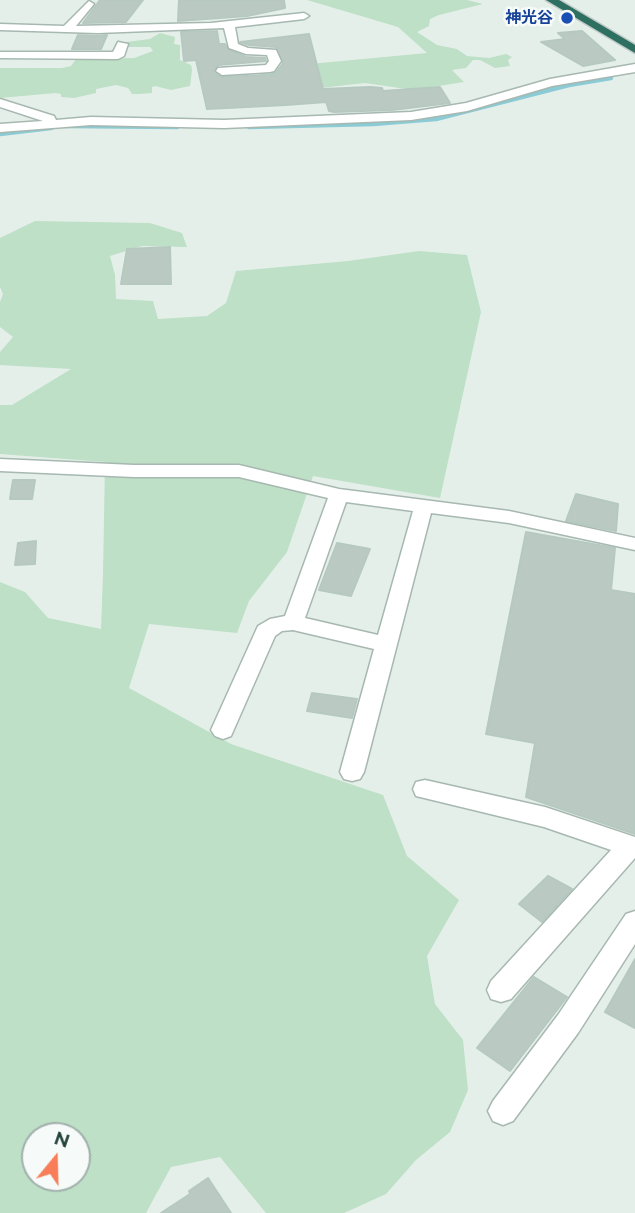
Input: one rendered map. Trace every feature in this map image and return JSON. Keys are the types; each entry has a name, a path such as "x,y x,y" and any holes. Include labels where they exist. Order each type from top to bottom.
{"highway":[{"path":"551,0 635,50"}],"street":[{"path":"68,28 89,4"},
{"path":"264,5 290,19"},
{"path":"0,27 229,26 304,16"},
{"path":"222,71 264,70 274,66 275,61 272,52 267,50 246,51 233,46 229,26"},
{"path":"0,55 118,56 122,44"},
{"path":"0,128 62,122 224,124 411,116 467,107 550,83 635,68"},
{"path":"0,103 62,122"},
{"path":"0,464 134,471 239,471 339,495 423,508 509,517 635,544"},
{"path":"293,623 339,495"},
{"path":"352,772 423,508"},
{"path":"223,730 266,631 278,624 293,623 385,644"},
{"path":"425,789 545,817 632,847 501,990"},
{"path":"503,1111 568,1024 635,922"}],"green space":[{"path":"307,0 467,0 483,4 439,15 430,19 429,26 417,32 437,45 457,49 467,56 489,58 506,54 512,57 508,60 510,66 495,68 480,60 473,60 466,68 452,70 464,82 413,90 365,83 293,91 256,80 261,72 278,67 427,53 398,27"},
{"path":"160,33 175,37 174,44 180,45 180,60 191,65 190,86 171,90 155,86 152,87 152,93 132,94 128,88 116,85 74,98 61,97 61,94 56,93 0,98 0,68 62,68 71,66 76,59 134,58 153,51 150,47 128,47 126,42 150,39"},
{"path":"35,221 150,223 182,233 187,247 142,246 110,256 115,275 116,299 153,301 158,319 207,316 226,303 236,271 348,261 419,251 467,255 481,312 440,498 313,476 287,552 249,601 237,633 149,624 129,688 231,744 383,795 407,856 459,900 427,956 435,1004 463,1040 468,1090 450,1132 416,1160 386,1194 344,1213 266,1213 220,1157 171,1167 146,1213 0,1213 0,582 25,592 48,618 101,629 105,462 0,454 0,405 12,405 71,369 0,365 0,352 13,337 0,327 0,302 3,294 0,287 0,238"}],"building":[{"path":"100,0 143,0 126,22 83,23"},
{"path":"179,0 284,0 285,8 247,16 178,21"},
{"path":"217,31 219,44 225,44 228,50 246,57 265,58 266,61 218,65 213,72 221,77 271,75 276,73 283,63 276,47 240,42 309,34 323,89 370,87 382,88 383,91 440,87 450,103 392,110 334,112 329,111 325,98 326,102 207,109 196,60 184,61 181,32"},
{"path":"582,31 615,60 583,66 541,42 565,39 558,33"},
{"path":"78,35 107,35 101,49 72,49"},
{"path":"170,247 171,284 121,284 127,249"},
{"path":"13,480 35,480 32,499 10,499"},
{"path":"576,494 618,504 616,531 566,521"},
{"path":"526,532 615,548 611,590 635,594 635,834 526,797 535,743 486,734"},
{"path":"36,541 35,564 15,565 18,543"},
{"path":"337,543 370,549 351,596 319,590"},
{"path":"312,693 357,699 352,718 307,711"},
{"path":"548,876 572,889 542,922 519,904"},
{"path":"635,959 635,1028 605,1012"},
{"path":"534,977 567,997 510,1071 477,1048"},
{"path":"208,1178 231,1213 161,1213 190,1194 189,1191"}],"waterway":[{"path":"249,127 373,124 436,119 569,85 611,78 605,71"},
{"path":"67,126 177,127"},
{"path":"0,134 51,128"}],"place":[{"name":"神光谷","path":"567,18"}]}
